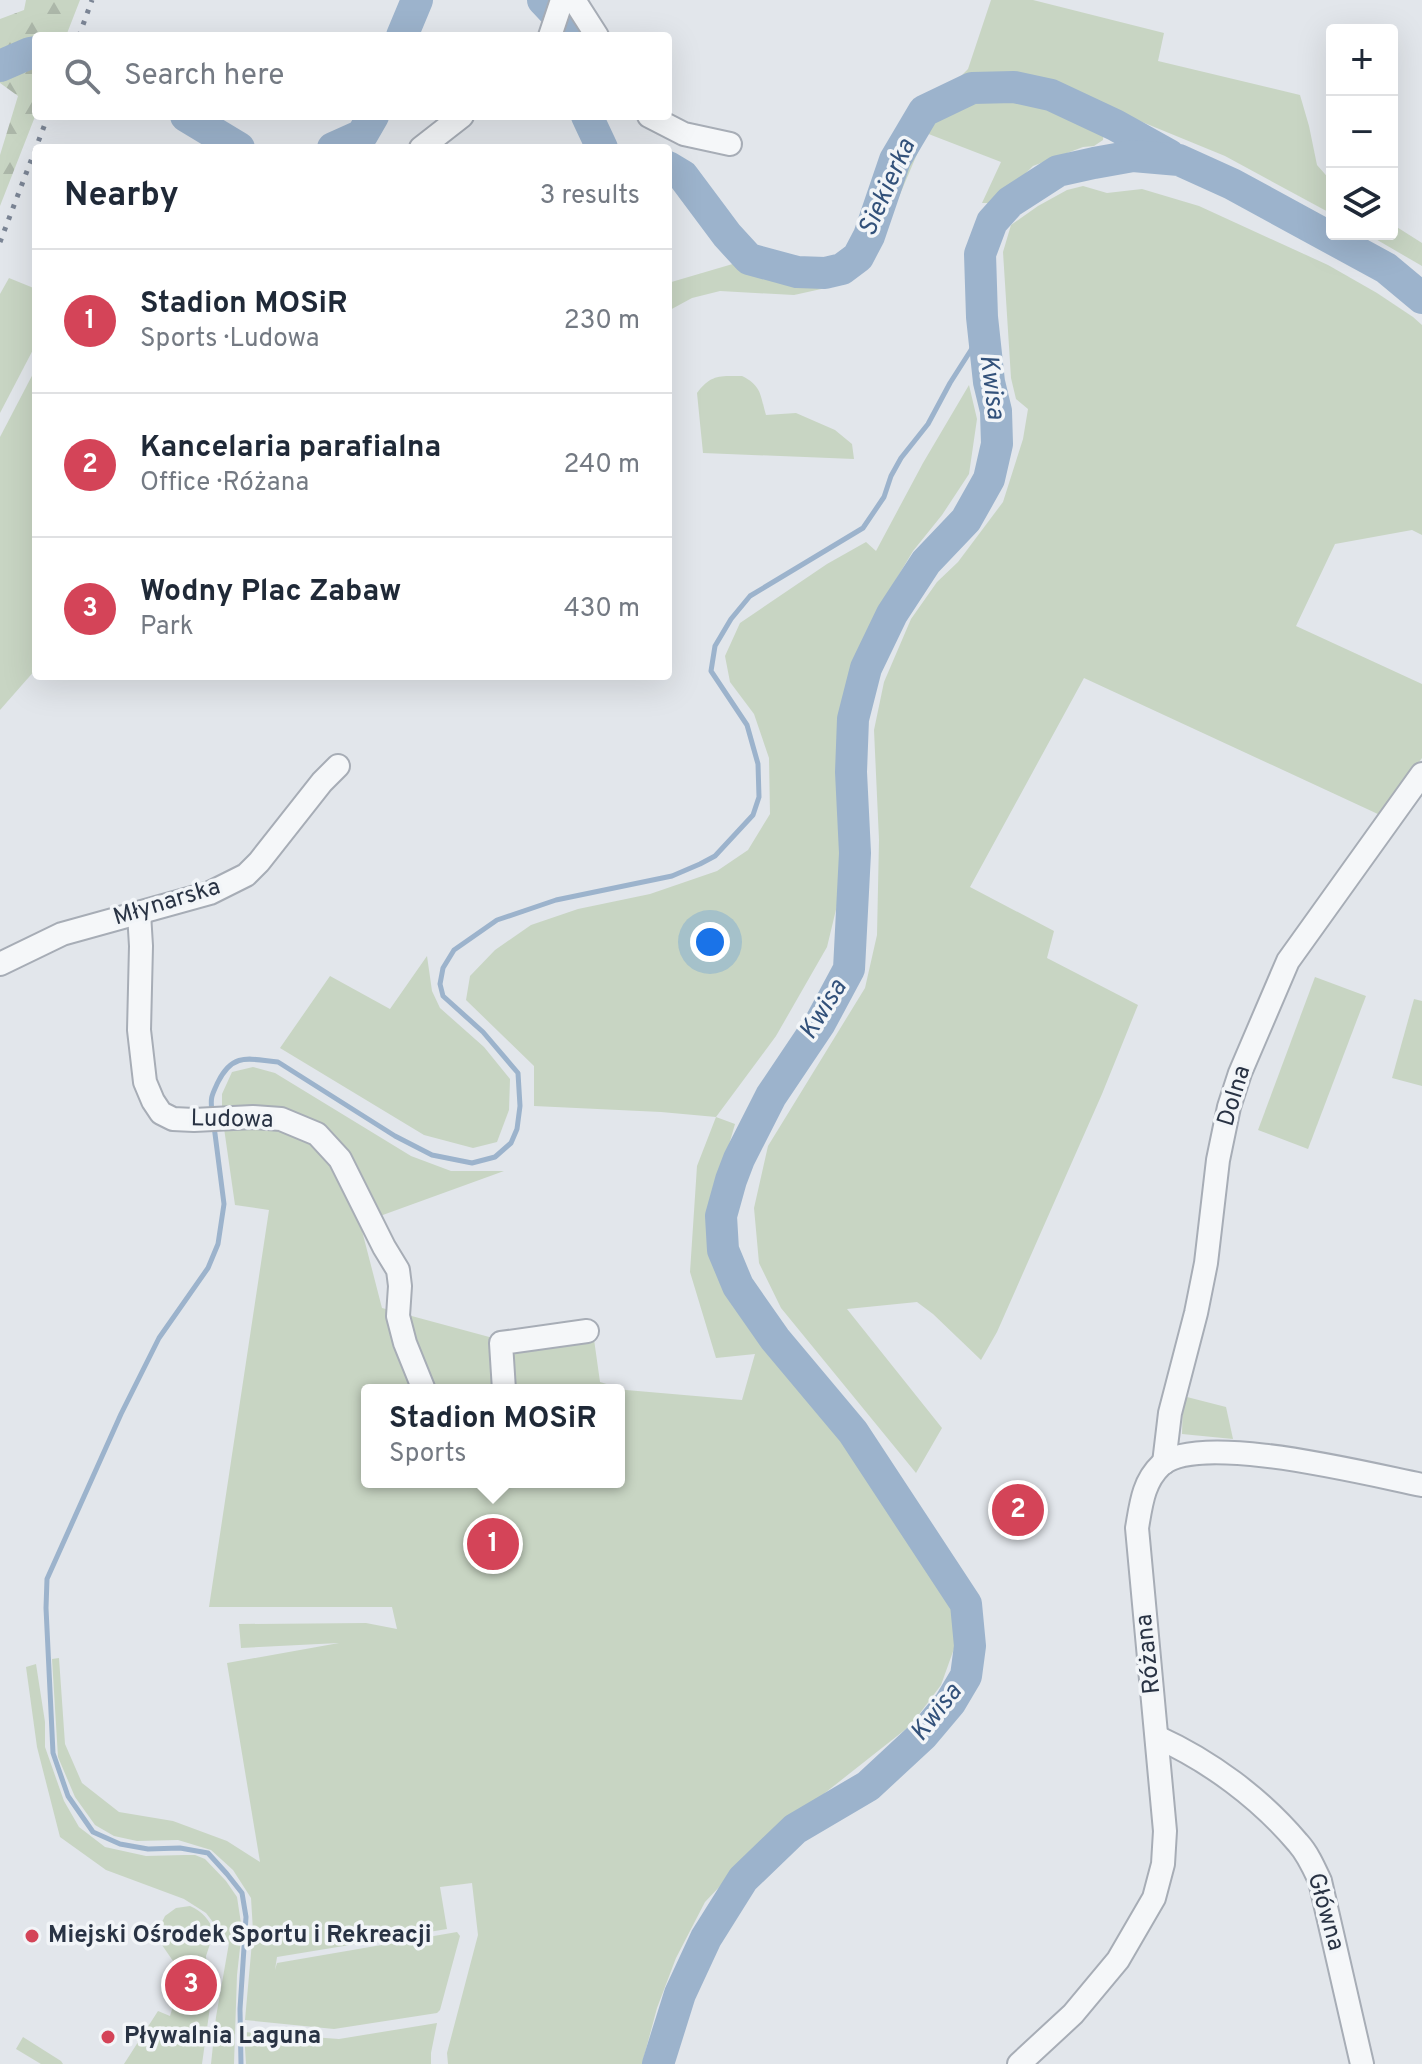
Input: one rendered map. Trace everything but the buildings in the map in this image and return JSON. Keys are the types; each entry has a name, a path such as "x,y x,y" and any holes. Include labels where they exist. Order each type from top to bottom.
{"street":[{"path":"551,32 566,1 593,32"},
{"path":"426,144 457,120"},
{"path":"657,120 684,134 730,144"},
{"name":"Młynarska","path":"0,964 62,934 210,893 246,875 338,766"},
{"name":"Dolna","path":"1164,1463 1170,1413 1206,1263 1218,1160 1240,1073 1288,961 1422,774"},
{"name":"Ludowa","path":"139,913 139,1030 145,1082 161,1113 173,1119 281,1119 317,1134 340,1159 398,1270 398,1316 422,1384"},
{"path":"504,1384 501,1343 587,1331"},
{"path":"1164,1463 1199,1453 1265,1454 1422,1485"},
{"name":"Różana","path":"1019,2064 1073,2014 1118,1960 1154,1898 1163,1864 1165,1831 1137,1528 1142,1498 1150,1477 1164,1463"},
{"name":"Główna","path":"1157,1737 1187,1750 1254,1800 1299,1844 1310,1861 1320,1881 1362,2064"}],"green space":[{"path":"26,0 80,0 68,32 32,32 34,120 0,206 0,155 18,96 0,83 0,19 24,10"},
{"path":"991,0 1033,0 1164,33 1158,61 1300,95 1317,165 1326,175 1326,211 1225,156 1047,83 1002,73 956,81 968,69"},
{"path":"981,95 1029,100 1076,113 1104,129 1103,140 1094,146 1083,147 1033,166 1000,203 982,203 1001,162 926,133 895,206 898,179 911,143 927,119 963,100"},
{"path":"1083,186 1107,193 1142,189 1199,206 1328,265 1377,293 1422,325 1422,535 1412,530 1335,544 1296,626 1422,684 1422,758 1380,815 1084,678 970,887 1054,931 1047,958 1138,1005 997,1332 981,1360 917,1302 847,1309 942,1428 916,1473 781,1308 759,1263 754,1208 768,1146 865,988 877,935 879,840 874,730 884,682 911,619 937,582 958,562 1003,502 1023,439 1028,409 1016,399 1011,378 1003,252 1011,225 1067,190"},
{"path":"1398,228 1422,243 1422,266 1377,240 1398,240"},
{"path":"736,263 771,276 835,280 861,273 835,286 794,295 720,291 692,298 672,309 672,282"},
{"path":"9,278 32,287 32,352 0,413 0,294"},
{"path":"32,376 32,674 0,710 0,437"},
{"path":"742,376 757,387 766,415 796,413 835,430 852,444 854,459 703,453 697,393 716,377"},
{"path":"969,385 977,419 969,474 913,551 885,598 844,695 839,783 846,868 827,947 776,1036 716,1117 534,1106 534,1066 466,1000 470,976 495,950 531,925 578,909 650,894 717,871 748,850 770,814 769,758 754,714 730,682 725,656 740,623 827,564 866,542 876,551"},
{"path":"427,956 432,991 440,1008 484,1047 510,1079 509,1110 497,1142 473,1148 424,1135 280,1048 330,976 390,1009"},
{"path":"1315,977 1366,996 1308,1149 1258,1130"},
{"path":"1414,999 1422,1001 1422,1086 1392,1078"},
{"path":"253,1067 275,1073 411,1156 451,1171 504,1171 380,1216 333,1137 222,1108 222,1094 232,1072"},
{"path":"716,1117 735,1124 711,1223 718,1275 829,1422 954,1612 955,1646 941,1685 911,1725 759,1845 705,1902 676,1958 657,2008 642,2064 448,2064 447,2053 478,1935 472,1883 440,1887 447,1929 277,1957 275,1970 277,1963 457,1932 460,1936 437,2013 334,2029 245,2020 253,1931 251,1898 233,1870 211,1850 178,1840 137,1841 114,1836 95,1825 75,1797 58,1757 52,1659 59,1658 65,1744 82,1783 119,1812 173,1821 227,1841 260,1862 227,1663 339,1643 241,1648 239,1624 366,1623 397,1629 392,1607 209,1607 269,1210 235,1205 224,1128 265,1127 309,1140 335,1167 360,1223 382,1308 493,1338 592,1325 600,1382 606,1384 361,1384 361,1488 625,1488 625,1390 742,1400 755,1354 716,1358 690,1272 697,1166"},
{"path":"1183,1396 1226,1407 1233,1439 1182,1434"},
{"path":"36,1664 45,1722 45,1747 64,1801 79,1827 105,1847 146,1856 195,1855 205,1859 237,1897 242,1930 234,2064 211,2064 229,1943 206,1913 184,1899 106,1870 60,1837 37,1747 26,1667"},
{"path":"190,1906 205,1916 214,1932 206,1956 210,2007 202,2064 124,2064 158,2011 170,2016 173,2006 171,1986 177,1984 173,1961 162,1945 158,1930 165,1916 176,1908"},
{"path":"437,2023 431,2064 246,2064 244,2032 339,2039"},
{"path":"23,2037 63,2064 41,2064 16,2049"}],"waterway":[{"name":"Siekierka","path":"404,32 417,0"},
{"name":"Siekierka","path":"543,0 573,32"},
{"name":"Siekierka","path":"0,66 32,53"},
{"name":"Siekierka","path":"672,169 683,176 749,259 797,272 825,273 842,269 858,257 869,236 895,160 924,111 972,88 1014,87 1051,95 1169,155"},
{"name":"Siekierka","path":"193,120 232,144"},
{"name":"Siekierka","path":"342,144 362,135 371,120"},
{"name":"Siekierka","path":"589,120 600,144"},
{"name":"Kwisa","path":"658,2064 680,1994 706,1938 743,1879 795,1829 868,1786 923,1735 950,1703 966,1676 970,1646 966,1604 853,1432 775,1339 738,1286 723,1250 721,1216 739,1159 771,1096 820,1023 849,969 855,853 851,772 853,719 866,668 892,614 926,562 966,520 989,479 997,444 996,411 989,382 982,317 980,254 992,222 1010,202 1058,171 1133,156 1179,160 1232,184 1386,268 1422,298"},
{"path":"212,1112 212,1096 230,1066 243,1060 278,1062 395,1136 432,1155 472,1163 495,1157 511,1143 517,1129 520,1106 518,1073 483,1032 443,996 440,984 443,968 454,950 497,920 556,900 672,876 700,864 715,856 753,815 759,797 758,764 747,725 711,671 715,646 750,596 863,528 884,497 901,458 928,424 983,325"},
{"path":"214,1126 224,1204 218,1244 208,1268 159,1338 121,1414 47,1579 46,1608 53,1753 68,1796 93,1832 120,1844 208,1853 242,1893 246,1917 240,2009 241,2064"}],"railway":[{"path":"80,32 92,0"},
{"path":"37,144 46,120"},
{"path":"0,242 32,158"}],"place":[{"name":"Kancelaria parafialna","path":"1018,1510"},
{"name":"Stadion MOSiR","path":"493,1544"},
{"name":"Miejski Ośrodek Sportu i Rekreacji","path":"32,1936"},
{"name":"Wodny Plac Zabaw","path":"191,1985"},
{"name":"Pływalnia Laguna","path":"108,2037"}]}
